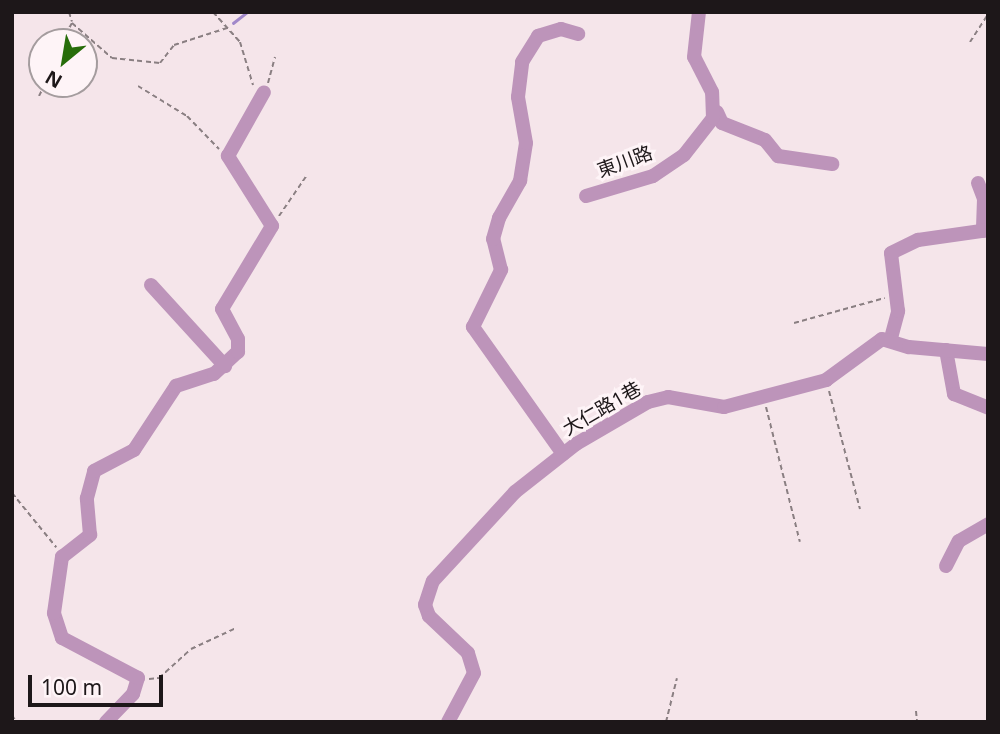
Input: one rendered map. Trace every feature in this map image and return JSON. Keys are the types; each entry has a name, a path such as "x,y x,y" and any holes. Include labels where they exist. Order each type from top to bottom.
{"lane":[{"path":"699,12 694,57 722,123 765,140 778,156 832,164"},
{"path":"563,454 473,327 501,270 493,239 499,218 520,181 526,143 517,97 522,62 538,36 561,29 578,34"},
{"path":"106,722 134,694 138,678 61,638 54,613 62,556 90,535 87,498 94,471 134,450 176,386 225,366 238,352 239,339 222,309 272,226 228,156 264,92"},
{"name":"東川路","path":"586,196 653,176 674,162 717,113"},
{"path":"978,183 984,199 985,230 918,240 891,253 897,295 891,338 909,347 988,354"},
{"path":"151,285 225,366"},
{"name":"大仁路1巷","path":"448,722 474,673 468,653 429,616 425,605 432,581 514,492 563,454 648,402 668,397 724,407 764,398 826,380 860,351 891,338"},
{"path":"946,350 954,394 988,408"},
{"path":"946,566 959,541 988,524"}],"path":[{"path":"69,12 72,23 112,58 160,64 174,45 230,27"},
{"path":"213,12 230,27 252,84 264,92 275,57"},
{"path":"970,42 988,14"},
{"path":"69,28 72,23"},
{"path":"138,86 187,116 201,135 228,156"},
{"path":"272,226 307,175"},
{"path":"794,323 897,295"},
{"path":"826,380 859,509"},
{"path":"764,398 800,542"},
{"path":"12,493 62,556"},
{"path":"138,678 159,678 191,649 236,628"},
{"path":"666,722 677,678"},
{"path":"916,711 918,722"},
{"path":"12,715 16,722"}],"waterway":[{"path":"233,23 247,12"}]}
